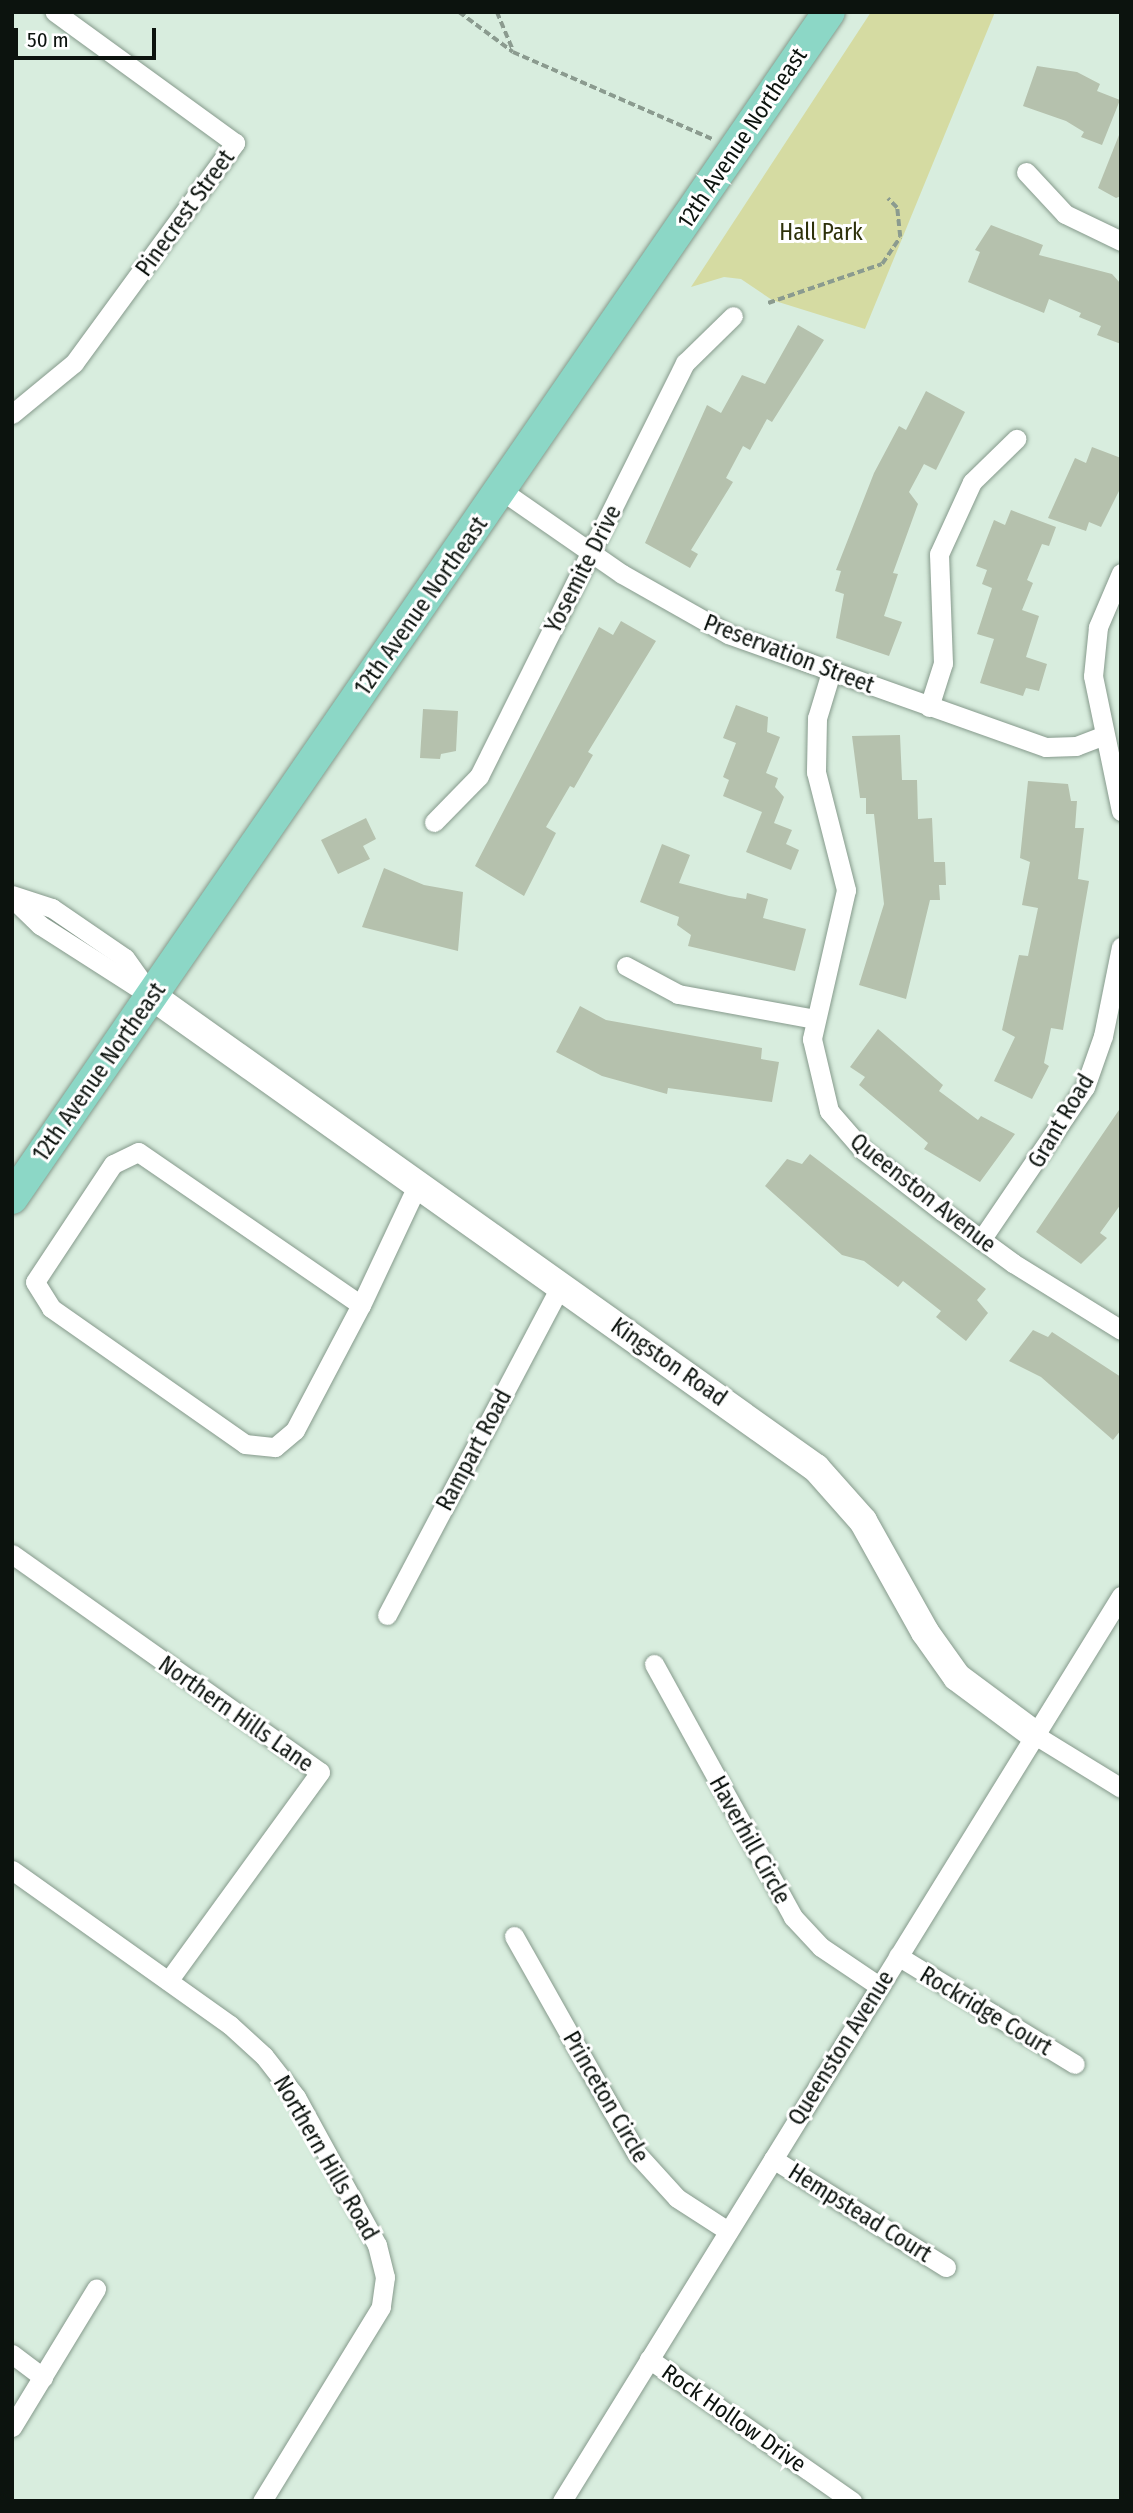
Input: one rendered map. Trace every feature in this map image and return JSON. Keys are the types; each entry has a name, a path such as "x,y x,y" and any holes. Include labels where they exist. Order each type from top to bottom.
{"main road":[{"name":"12th Avenue Northeast","path":"12,1198 829,12"}],"street":[{"name":"Pinecrest Street","path":"12,414 83,352 235,143 55,12"},
{"path":"1027,172 1065,214 1121,241"},
{"name":"Yosemite Drive","path":"434,822 479,776 685,363 733,316"},
{"path":"929,707 943,663 939,554 972,482 1016,439"},
{"name":"Preservation Street","path":"501,490 687,614 831,673 1046,747 1076,746 1104,736"},
{"path":"1121,573 1098,627 1093,656 1104,736 1121,811"},
{"name":"Queenston Avenue","path":"831,673 817,718 816,772 846,890 816,1019 815,1066 829,1111 842,1130 981,1240 1121,1330"},
{"path":"12,897 52,908 125,958 152,996"},
{"name":"Grant Road","path":"981,1240 1085,1087 1103,1036 1121,947"},
{"path":"626,966 678,994 816,1019"},
{"name":"Kingston Road","path":"152,996 787,1445 839,1489 943,1660 981,1699 1121,1788"},
{"path":"361,1305 138,1152 113,1164 35,1282 40,1298 58,1314 254,1448 275,1447 295,1430 361,1305 418,1184"},
{"name":"Rampart Road","path":"387,1615 561,1285"},
{"name":"Northern Hills Lane","path":"12,1554 320,1772 168,1981"},
{"name":"Queenston Avenue","path":"562,2501 1121,1595"},
{"name":"Haverhill Circle","path":"654,1664 793,1917 821,1947 879,1986"},
{"name":"Northern Hills Road","path":"12,1870 230,2025 279,2072 367,2223 385,2277 374,2319 262,2501"},
{"name":"Princeton Circle","path":"514,1936 637,2154 677,2198 728,2231"},
{"name":"Rockridge Court","path":"898,1956 1075,2064"},
{"name":"Hempstead Court","path":"773,2159 947,2267"},
{"path":"12,2427 96,2289"},
{"path":"12,2354 43,2377"},
{"name":"Rock Hollow Drive","path":"649,2359 852,2501"}],"path":[{"path":"459,12 513,52 696,130 734,151"},
{"path":"497,12 513,52"},
{"path":"768,303 882,264 900,237 897,208 888,199"}],"green space":[{"name":"Hall Park","path":"871,12 995,12 865,329 772,300 741,279 724,277 691,287"}],"building":[{"path":"1037,66 1077,72 1100,84 1097,91 1120,100 1102,145 1081,137 1084,132 1066,121 1023,106"},
{"path":"1121,130 1121,196 1116,198 1098,188"},
{"path":"991,225 1043,245 1039,255 1112,274 1121,284 1121,344 1097,335 1101,326 1079,317 1081,313 1049,299 1044,313 968,282 980,252 975,250"},
{"path":"798,325 824,340 772,422 767,419 750,450 743,446 726,478 733,482 691,550 698,554 690,568 645,543 707,405 721,413 742,375 765,384"},
{"path":"926,391 965,412 936,470 924,464 909,492 918,504 893,573 898,574 884,616 902,622 889,656 836,638 844,594 835,591 841,571 836,570 874,473 899,426 906,430"},
{"path":"1092,447 1121,458 1121,487 1101,527 1089,522 1086,531 1048,518 1075,458 1086,463"},
{"path":"1011,510 1056,527 1049,546 1042,544 1027,580 1033,583 1022,610 1039,616 1026,657 1047,664 1039,691 1026,688 1023,696 980,683 994,639 977,634 992,588 982,584 987,570 976,566 994,520 1005,525"},
{"path":"621,621 656,641 588,752 593,755 574,788 570,786 546,827 556,833 524,896 475,866 599,627 613,635"},
{"path":"736,705 768,717 767,732 780,737 766,773 778,778 775,787 784,797 774,823 792,830 786,844 799,850 791,870 746,852 762,812 723,796 729,780 723,777 736,743 723,738"},
{"path":"423,709 458,711 456,751 441,754 440,759 420,758"},
{"path":"900,735 902,780 917,780 918,819 932,818 934,862 945,862 946,885 939,885 940,900 930,900 906,999 859,985 884,904 874,814 866,814 866,798 860,798 852,736"},
{"path":"1028,781 1068,784 1071,801 1077,801 1075,828 1084,828 1078,879 1089,881 1063,1030 1051,1028 1044,1063 1049,1066 1032,1099 994,1081 1015,1037 1002,1030 1019,955 1028,956 1038,908 1022,905 1030,862 1020,858"},
{"path":"366,818 376,839 363,846 370,859 338,874 321,840"},
{"path":"662,844 690,855 679,883 729,896 746,899 747,893 768,899 763,918 806,929 795,971 688,946 691,935 677,925 679,917 640,902"},
{"path":"384,868 424,885 463,892 458,951 362,927"},
{"path":"580,1006 606,1020 762,1048 761,1059 779,1062 772,1102 668,1088 667,1094 602,1076 556,1052"},
{"path":"878,1029 943,1085 939,1091 978,1120 981,1116 1015,1134 980,1182 924,1149 928,1143 859,1085 865,1077 850,1067"},
{"path":"1121,1107 1121,1204 1100,1233 1107,1238 1081,1264 1036,1232"},
{"path":"810,1154 986,1289 977,1300 988,1313 966,1341 936,1317 941,1311 903,1281 898,1287 864,1261 842,1255 765,1186 787,1159 802,1164"},
{"path":"1033,1330 1048,1337 1052,1332 1121,1377 1121,1430 1113,1440 1041,1377 1009,1361"}]}
